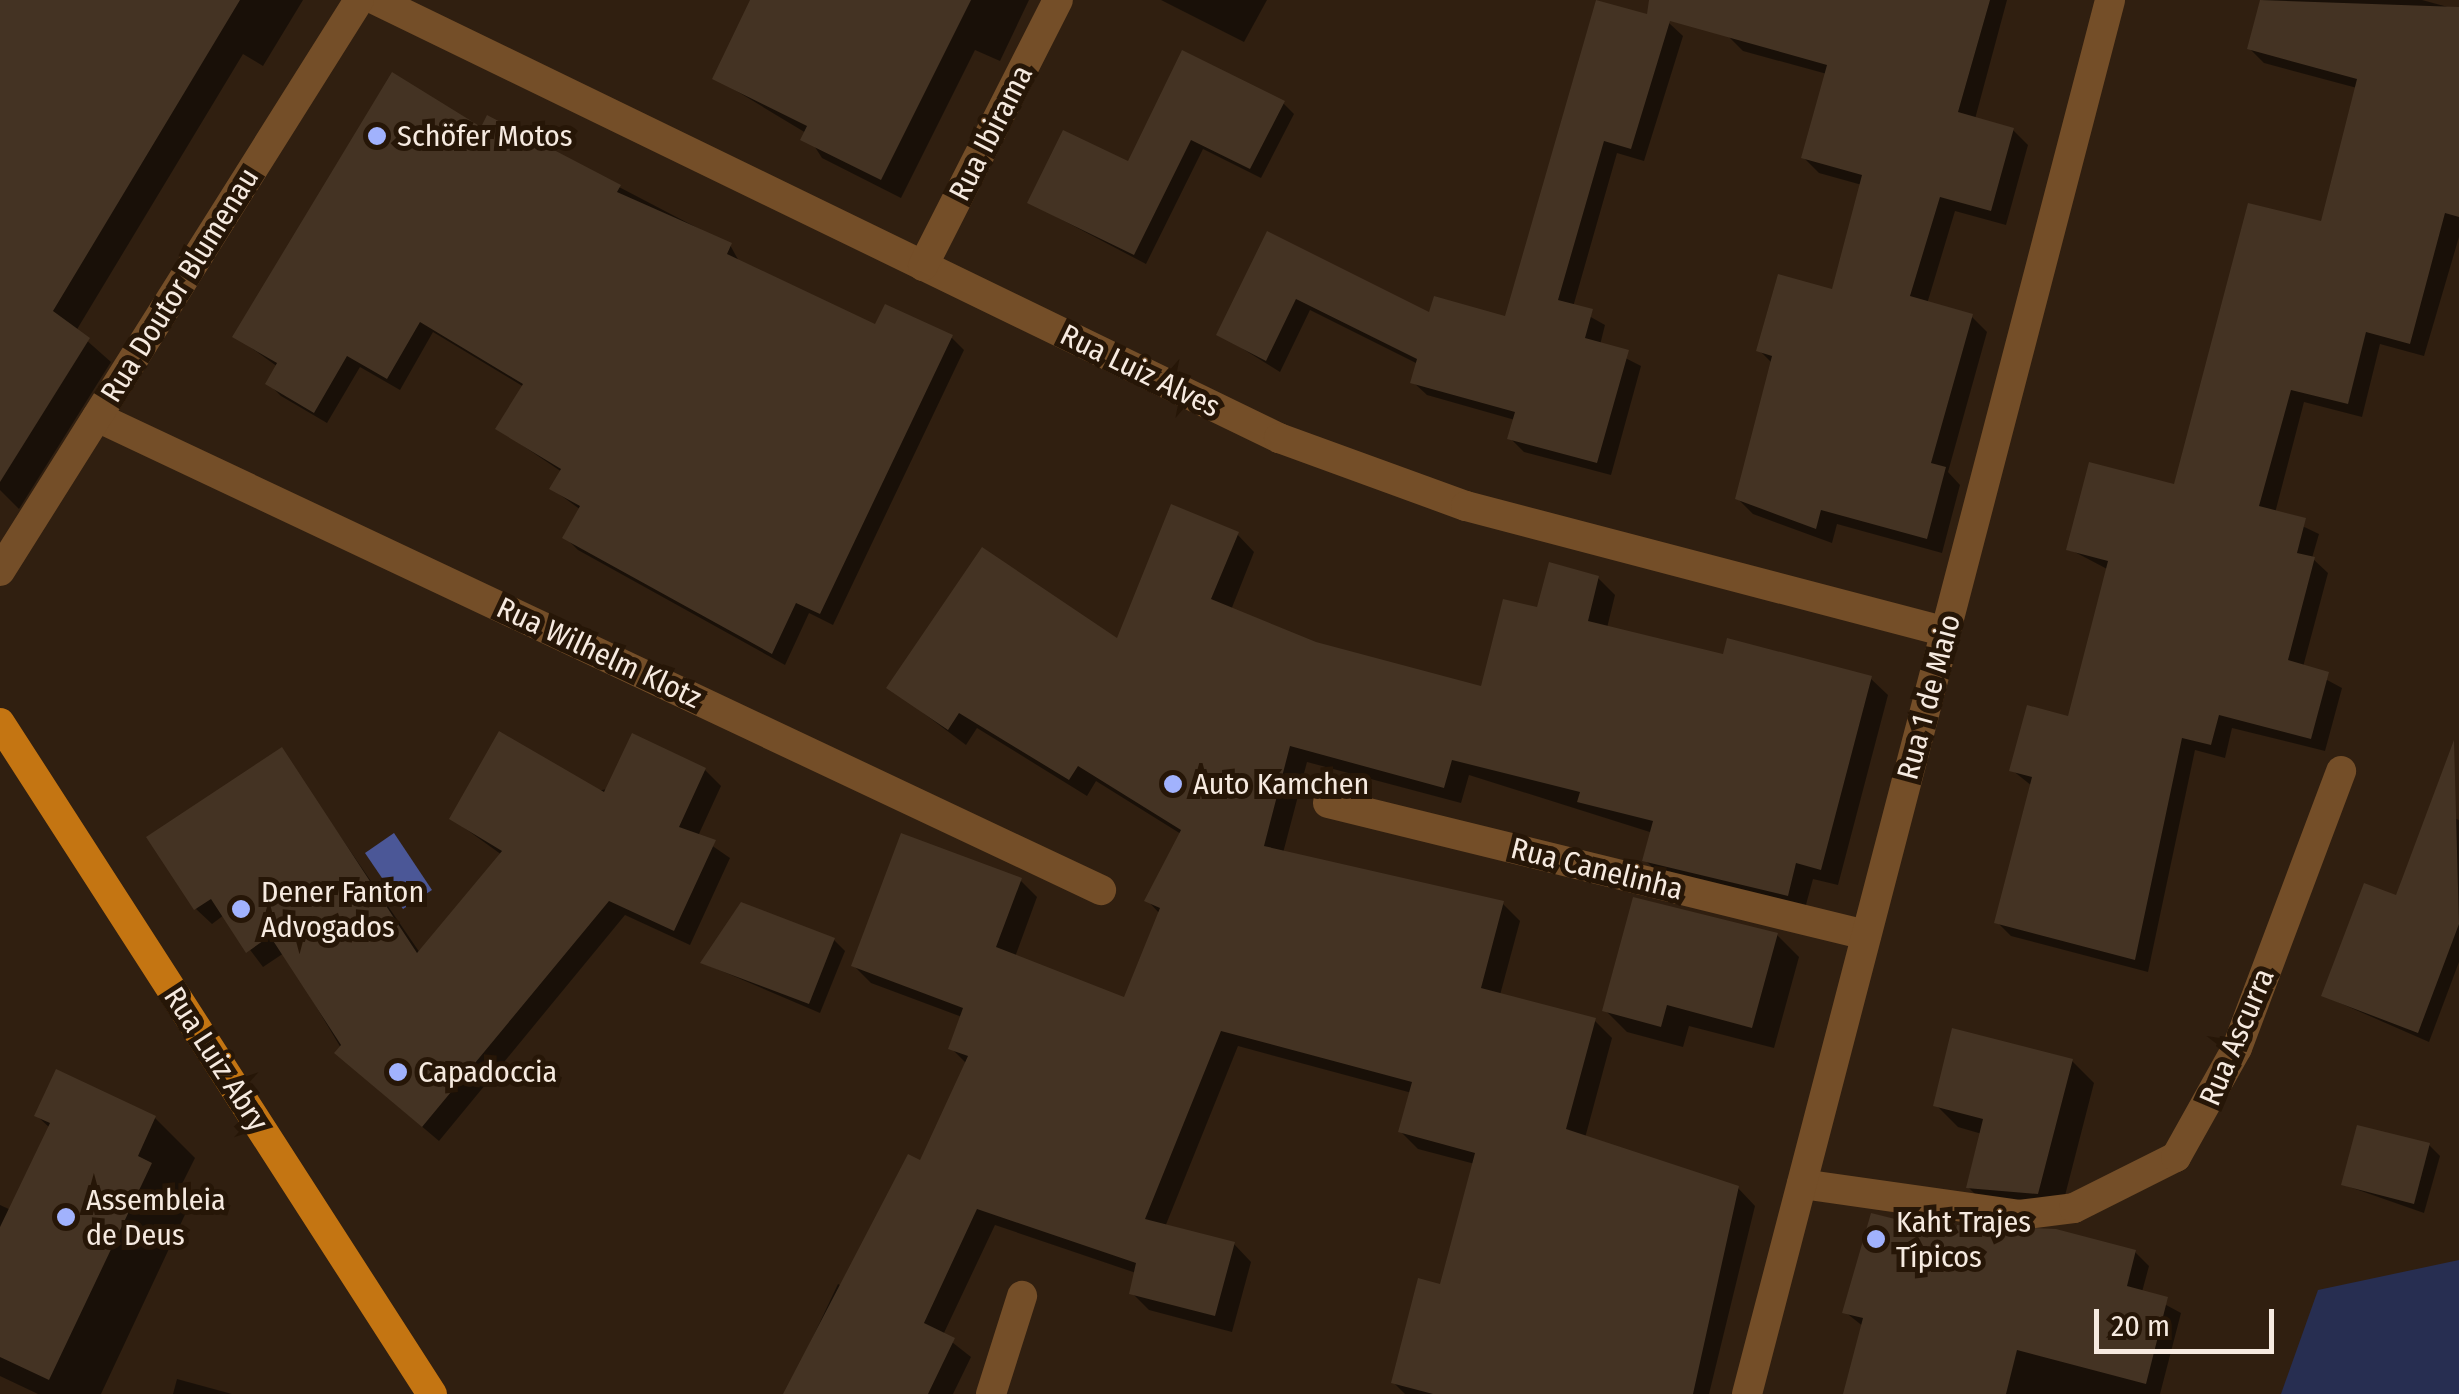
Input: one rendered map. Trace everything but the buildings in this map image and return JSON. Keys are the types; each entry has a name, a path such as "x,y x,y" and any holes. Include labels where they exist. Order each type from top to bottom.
{"main road":[{"name":"Rua Luiz Abry","path":"0,723 432,1394"}],"street":[{"name":"Rua Doutor Blumenau","path":"0,571 359,0"},
{"name":"Rua Luiz Alves","path":"376,0 923,266 1370,474 1946,632"},
{"name":"Rua Ibirama","path":"923,266 1058,0"},
{"name":"Rua 1 de Maio","path":"1747,1394 2110,0"},
{"name":"Rua Wilhelm Klotz","path":"97,417 1101,890"},
{"name":"Rua Ascurra","path":"1802,1184 2019,1214 2089,1203 2176,1157 2236,1048 2341,771"},
{"name":"Rua Canelinha","path":"1328,803 1866,935"},
{"path":"991,1394 1022,1296"}],"shaded area":[{"path":"394,833 432,890 403,909 365,853"},
{"path":"2459,1260 2459,1394 2281,1394 2318,1290"}],"place":[{"name":"Schöfer Motos","path":"377,136"},
{"name":"Auto Kamchen","path":"1173,784"},
{"name":"Dener Fanton Advogados","path":"241,909"},
{"name":"Capadoccia","path":"398,1072"},
{"name":"Assembleia de Deus","path":"66,1217"},
{"name":"Kaht Trajes Típicos","path":"1876,1239"}]}
